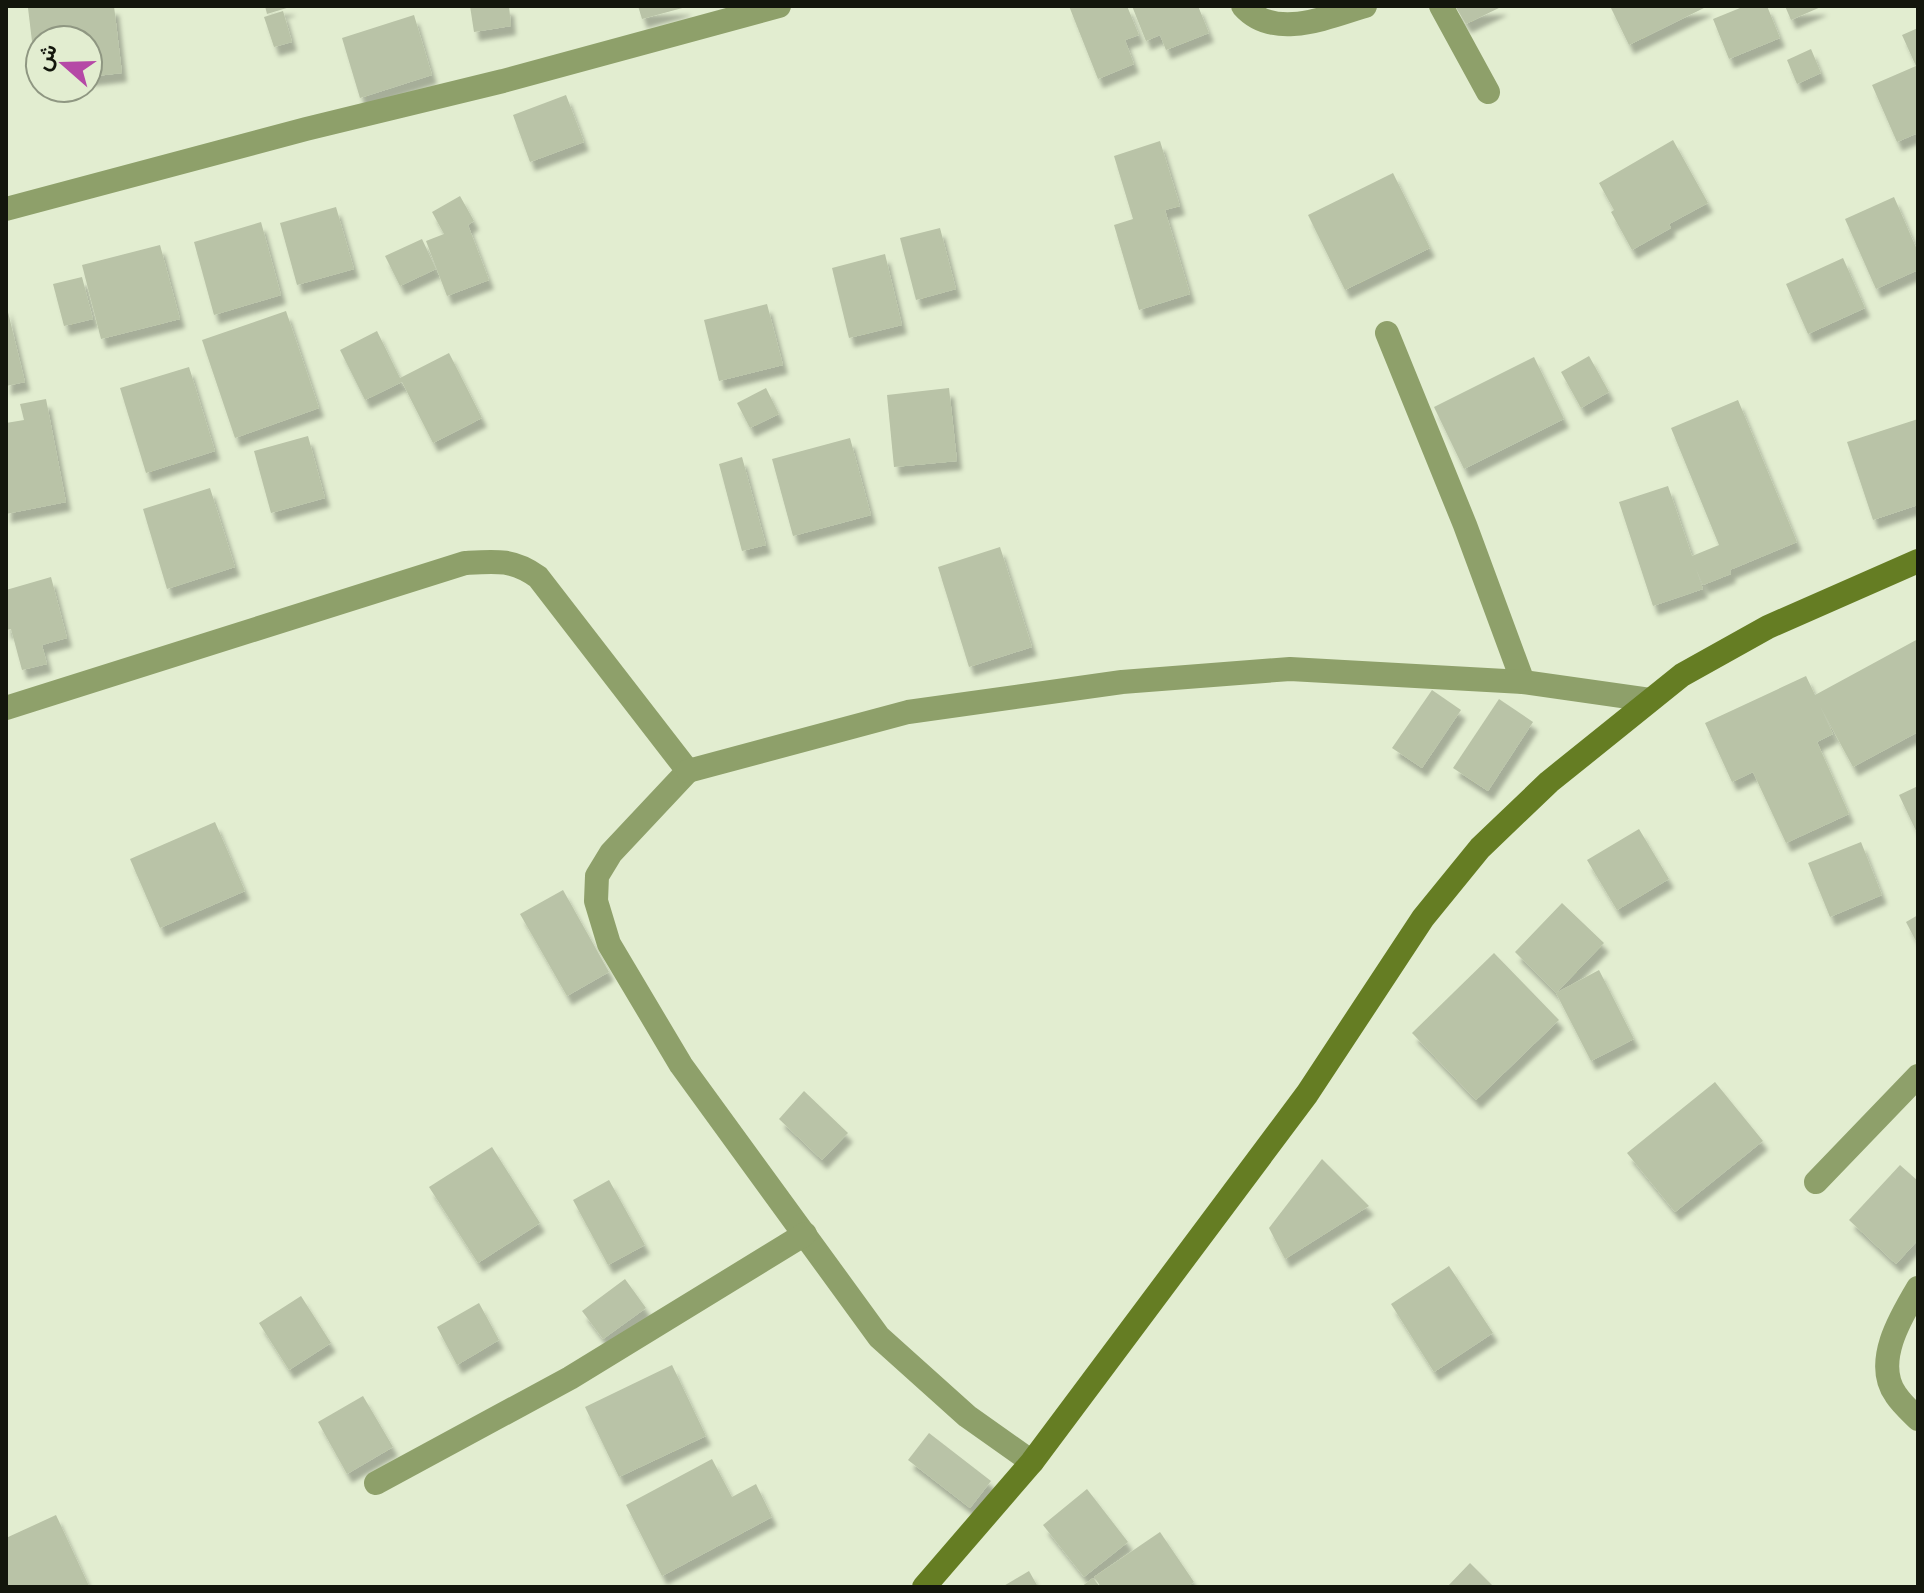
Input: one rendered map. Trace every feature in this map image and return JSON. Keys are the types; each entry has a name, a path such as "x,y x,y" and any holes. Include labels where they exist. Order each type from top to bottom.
{"main road":[{"path":"924,1587 1032,1462 1307,1094 1423,918 1480,848 1549,782 1682,675 1768,627 1918,561"}],"street":[{"path":"6,209 306,129 503,81 779,6"},
{"path":"1243,6 1253,17 1272,23 1310,23 1365,6"},
{"path":"1441,6 1488,92"},
{"path":"1387,333 1465,525 1523,682"},
{"path":"6,708 465,563 499,560 523,566 538,577 688,771"},
{"path":"1032,1462 967,1416 879,1337 681,1065 609,944 596,901 597,876 611,853 688,771 908,712 1122,682 1290,669 1523,682 1650,700"},
{"path":"1816,1182 1918,1076"},
{"path":"376,1483 570,1378 805,1234"},
{"path":"1918,1288 1893,1338 1885,1365 1894,1393 1918,1419"}],"building":[{"path":"114,6 122,73 104,75 104,24 30,24 28,8"},
{"path":"265,6 290,6 290,7 267,14"},
{"path":"470,6 509,6 511,26 474,32"},
{"path":"638,6 685,6 686,7 642,19"},
{"path":"1069,6 1127,6 1139,35 1125,40 1134,64 1098,79"},
{"path":"1132,6 1198,6 1209,33 1166,50 1160,35 1146,41"},
{"path":"1455,6 1503,6 1466,24"},
{"path":"1610,6 1708,6 1629,45"},
{"path":"1745,6 1767,6 1780,38 1729,59 1713,19"},
{"path":"1785,6 1823,6 1791,20"},
{"path":"283,11 292,42 274,47 264,17"},
{"path":"414,15 432,75 360,98 342,38"},
{"path":"1918,28 1918,133 1897,142 1872,85 1916,66 1902,35"},
{"path":"1811,49 1821,73 1797,84 1787,60"},
{"path":"566,95 584,142 530,162 513,115"},
{"path":"1673,140 1708,203 1669,224 1671,228 1632,250 1599,183"},
{"path":"1160,141 1180,206 1165,210 1190,294 1139,310 1114,225 1133,219 1114,156"},
{"path":"1393,173 1430,248 1345,290 1308,215"},
{"path":"460,196 474,221 468,225 489,280 447,296 426,241 444,234 432,212"},
{"path":"1894,197 1918,252 1918,270 1876,289 1845,219"},
{"path":"336,207 354,269 297,285 280,223"},
{"path":"261,222 281,295 214,315 194,242"},
{"path":"940,228 956,289 916,300 900,238"},
{"path":"422,239 436,269 400,286 385,256"},
{"path":"160,245 180,319 101,339 82,265"},
{"path":"885,254 902,325 849,338 832,268"},
{"path":"1843,258 1865,308 1808,334 1786,284"},
{"path":"82,277 93,319 64,326 53,284"},
{"path":"6,304 25,382 6,386"},
{"path":"767,304 783,365 719,381 704,320"},
{"path":"286,311 319,408 235,438 202,340"},
{"path":"377,331 400,378 449,353 482,418 433,443 402,382 365,400 340,350"},
{"path":"1589,356 1609,392 1581,408 1561,372"},
{"path":"1534,357 1564,419 1464,469 1434,407"},
{"path":"189,367 215,451 146,473 120,388"},
{"path":"766,388 779,414 750,428 737,403"},
{"path":"949,388 957,461 894,467 887,395"},
{"path":"46,399 66,502 6,514 6,423 24,420 20,404"},
{"path":"1738,400 1797,542 1730,570 1731,574 1703,585 1696,569 1703,589 1653,606 1619,502 1668,486 1692,556 1719,545 1671,428"},
{"path":"1918,419 1918,505 1873,520 1847,442"},
{"path":"308,436 325,498 271,513 254,451"},
{"path":"850,438 871,515 793,536 772,459"},
{"path":"742,457 766,545 742,551 719,464"},
{"path":"210,488 235,567 167,589 143,509"},
{"path":"1000,547 1032,647 969,667 938,567"},
{"path":"51,577 67,638 42,645 47,664 22,670 11,629 6,630 6,590"},
{"path":"1918,639 1918,732 1853,767 1820,706 1833,734 1817,742 1849,814 1786,843 1753,772 1732,782 1705,723 1806,676 1815,695"},
{"path":"1432,690 1461,710 1422,768 1392,748"},
{"path":"1499,699 1533,722 1488,791 1453,768"},
{"path":"1918,786 1918,835 1899,795"},
{"path":"215,822 245,891 160,928 130,859"},
{"path":"1639,829 1669,879 1617,910 1587,860"},
{"path":"1861,842 1882,895 1830,917 1808,863"},
{"path":"563,890 609,972 567,996 520,914"},
{"path":"1562,903 1604,943 1556,993 1515,952"},
{"path":"1918,915 1918,945 1906,922"},
{"path":"1494,953 1559,1020 1476,1100 1412,1033"},
{"path":"1599,970 1634,1039 1591,1061 1556,993"},
{"path":"1715,1082 1763,1141 1675,1212 1627,1153"},
{"path":"804,1091 848,1133 822,1160 779,1119"},
{"path":"492,1147 540,1223 478,1263 429,1187"},
{"path":"1322,1159 1369,1206 1285,1259 1269,1228"},
{"path":"1900,1165 1918,1181 1918,1240 1896,1264 1849,1220"},
{"path":"609,1180 645,1245 608,1265 573,1200"},
{"path":"1449,1266 1493,1333 1434,1372 1391,1304"},
{"path":"625,1279 646,1308 603,1339 582,1311"},
{"path":"301,1296 331,1343 289,1370 259,1323"},
{"path":"479,1303 499,1340 457,1365 437,1327"},
{"path":"672,1365 706,1436 619,1477 585,1407"},
{"path":"363,1396 393,1447 347,1474 318,1422"},
{"path":"929,1433 991,1481 970,1508 908,1460"},
{"path":"712,1459 732,1497 756,1484 772,1517 662,1576 626,1505"},
{"path":"1087,1489 1128,1542 1084,1577 1043,1525"},
{"path":"56,1515 89,1586 6,1587 6,1538"},
{"path":"1160,1532 1194,1582 1187,1587 1101,1587 1094,1577"},
{"path":"1470,1563 1494,1587 1447,1587"},
{"path":"1029,1571 1038,1587 1002,1587"},
{"path":"1093,1578 1100,1587 1081,1587"}]}
